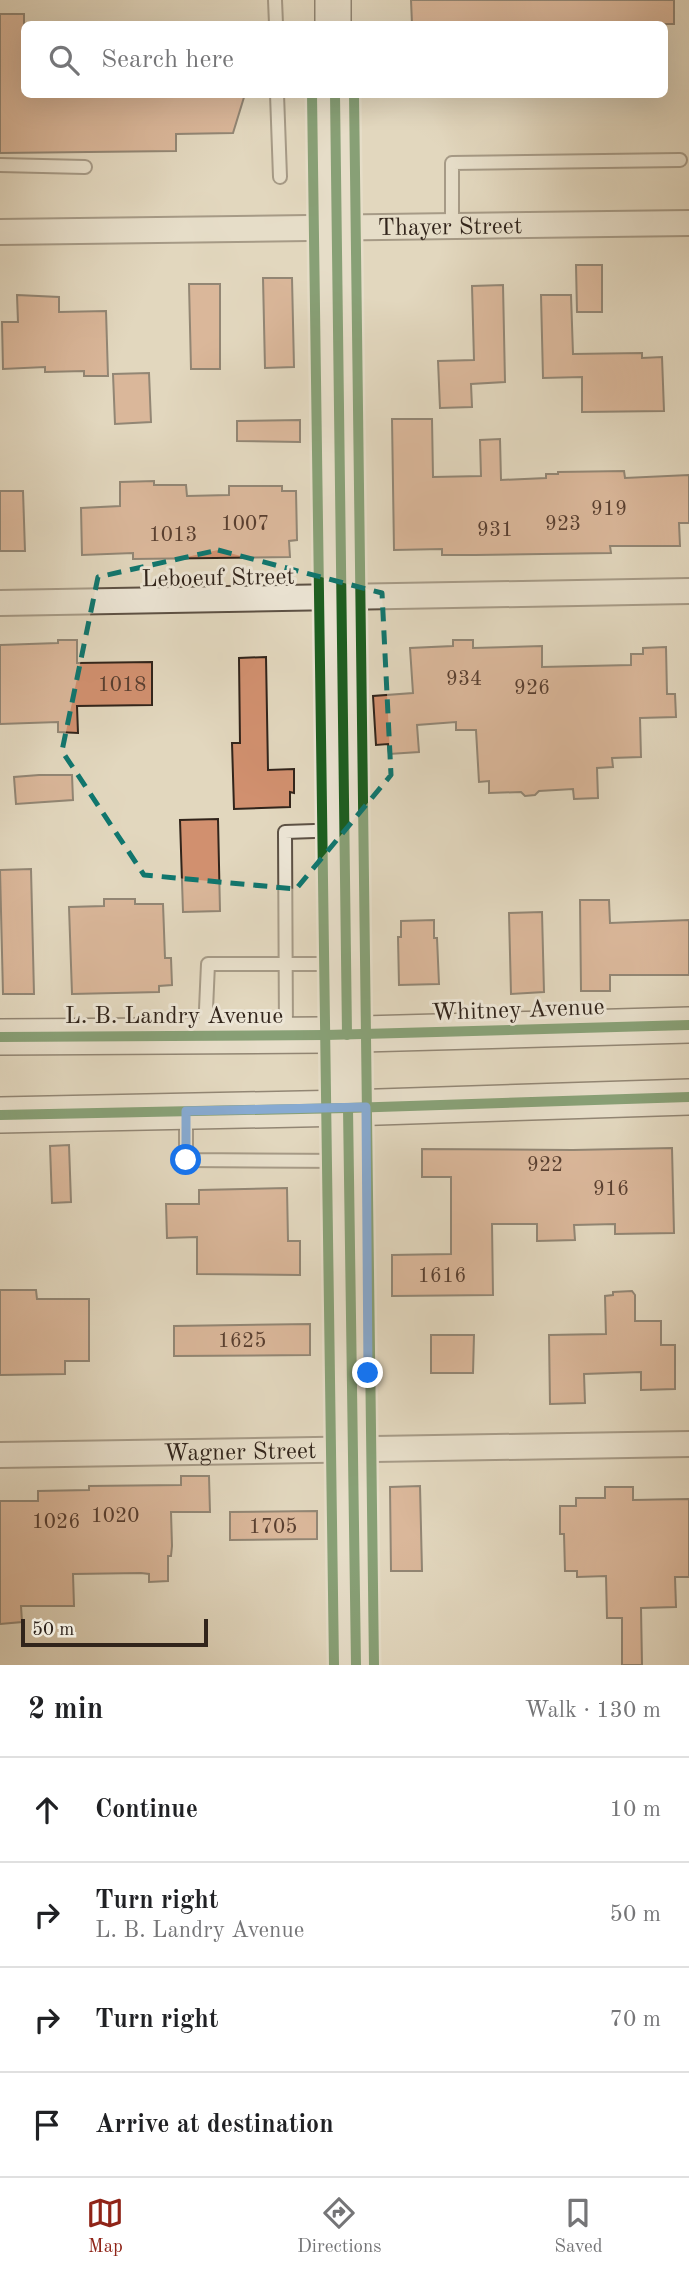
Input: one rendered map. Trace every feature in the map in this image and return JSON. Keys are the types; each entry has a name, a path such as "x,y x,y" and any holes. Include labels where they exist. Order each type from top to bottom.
{"main road":[{"path":"333,0 334,21"},
{"path":"335,98 356,1665"},
{"name":"Whitney Avenue","path":"348,1035 689,1025"},
{"name":"L. B. Landry Avenue","path":"0,1037 348,1035"},
{"path":"0,1115 689,1097"}],"street":[{"name":"Thayer Street","path":"0,232 689,223"},
{"name":"Leboeuf Street","path":"0,603 689,591"},
{"name":"Wagner Street","path":"0,1455 689,1444"}],"lane":[{"path":"275,0 276,21"},
{"path":"277,98 280,177"},
{"path":"452,226 452,163 680,160"},
{"path":"0,165 85,167"},
{"path":"286,1035 285,832 344,830"},
{"path":"205,1036 208,964 346,964"},
{"path":"186,1111 186,1160 349,1161"}],"highlighted area":[{"path":"218,550 382,593 391,775 296,889 144,875 62,751 98,577"}],"building":[{"path":"411,0 674,0 674,24 668,24 668,21 412,21"},
{"path":"0,14 24,14 24,21 21,21 21,98 244,98 233,133 176,134 176,151 0,153"},
{"path":"576,265 602,265 602,312 577,312"},
{"path":"263,278 292,278 294,367 265,368"},
{"path":"189,284 220,284 220,369 191,369"},
{"path":"503,285 505,382 471,384 472,407 440,408 438,361 474,360 472,286"},
{"path":"17,295 59,297 59,312 106,311 108,376 84,376 84,371 45,372 45,367 3,369 2,322 18,322"},
{"path":"541,295 571,295 573,354 642,353 642,358 662,357 664,411 582,412 582,377 543,378"},
{"path":"149,373 151,422 115,424 113,374"},
{"path":"392,419 432,419 433,477 481,476 480,440 500,439 501,480 546,478 546,474 558,472 624,471 625,478 689,475 689,523 679,523 680,546 610,546 611,553 475,555 442,555 442,549 394,550"},
{"path":"300,420 300,442 237,441 237,421"},
{"path":"154,481 154,485 186,485 187,496 229,495 229,486 282,486 282,491 296,491 297,540 289,541 290,557 133,559 133,553 82,555 81,508 120,506 120,482"},
{"path":"0,491 23,491 25,551 0,551"},
{"path":"58,640 77,640 77,663 152,662 152,705 77,706 78,733 58,732 58,722 0,724 0,645 58,643"},
{"path":"453,640 473,640 473,648 542,646 542,667 631,665 631,654 643,654 643,648 666,647 667,694 675,694 676,717 640,718 641,757 612,758 613,767 597,768 598,798 574,799 573,789 539,791 535,795 525,796 521,792 489,793 489,781 479,782 476,730 456,730 456,722 417,725 419,752 389,754 388,744 376,745 373,696 413,693 410,648 453,646"},
{"path":"266,657 268,770 294,769 294,793 290,792 290,807 234,809 232,743 240,743 239,658"},
{"path":"72,775 73,800 16,804 14,777"},
{"path":"218,819 220,911 183,912 180,820"},
{"path":"31,869 34,994 3,994 0,870"},
{"path":"104,899 135,899 135,904 163,904 165,958 171,958 172,985 159,986 159,992 72,994 69,907 104,906"},
{"path":"580,900 609,900 610,923 689,920 689,975 610,975 610,991 581,991"},
{"path":"542,912 544,992 511,994 509,913"},
{"path":"434,920 439,984 399,985 398,937 401,937 401,921"},
{"path":"69,1145 71,1202 52,1203 50,1146"},
{"path":"672,1148 674,1233 615,1234 615,1224 574,1225 575,1240 537,1241 537,1224 492,1224 493,1295 392,1296 392,1255 451,1254 451,1177 422,1177 422,1149"},
{"path":"287,1188 288,1241 300,1241 300,1275 197,1274 197,1237 167,1238 166,1204 199,1204 199,1190"},
{"path":"0,1290 36,1290 37,1299 89,1299 89,1361 65,1361 65,1374 0,1375"},
{"path":"632,1291 635,1295 635,1321 661,1321 661,1345 675,1345 675,1389 641,1390 641,1372 584,1374 585,1403 550,1404 549,1335 606,1334 605,1296 613,1295 613,1292"},
{"path":"310,1324 310,1355 174,1356 174,1326"},
{"path":"431,1335 474,1335 473,1373 431,1373"},
{"path":"181,1476 209,1476 210,1512 171,1512 172,1546 171,1556 168,1556 168,1581 149,1582 149,1574 141,1573 73,1574 74,1606 21,1606 22,1622 0,1624 0,1501 38,1501 38,1491 89,1490 89,1486 181,1485"},
{"path":"420,1486 422,1571 391,1571 390,1487"},
{"path":"605,1487 633,1487 633,1500 689,1499 689,1577 675,1577 676,1607 641,1608 642,1665 622,1665 622,1618 607,1618 606,1576 577,1577 577,1571 565,1571 564,1534 560,1534 560,1506 576,1506 576,1498 605,1498"},
{"path":"317,1511 317,1539 230,1540 230,1512"}],"cycle path":[{"path":"312,98 334,1665"},
{"path":"335,98 347,1035"},
{"path":"354,98 374,1665"},
{"path":"0,1037 326,1035 689,1025"},
{"path":"0,1115 689,1097"},
{"path":"348,1108 356,1665"}],"route":[{"path":"186,1160 186,1111 366,1107 368,1373"}]}
